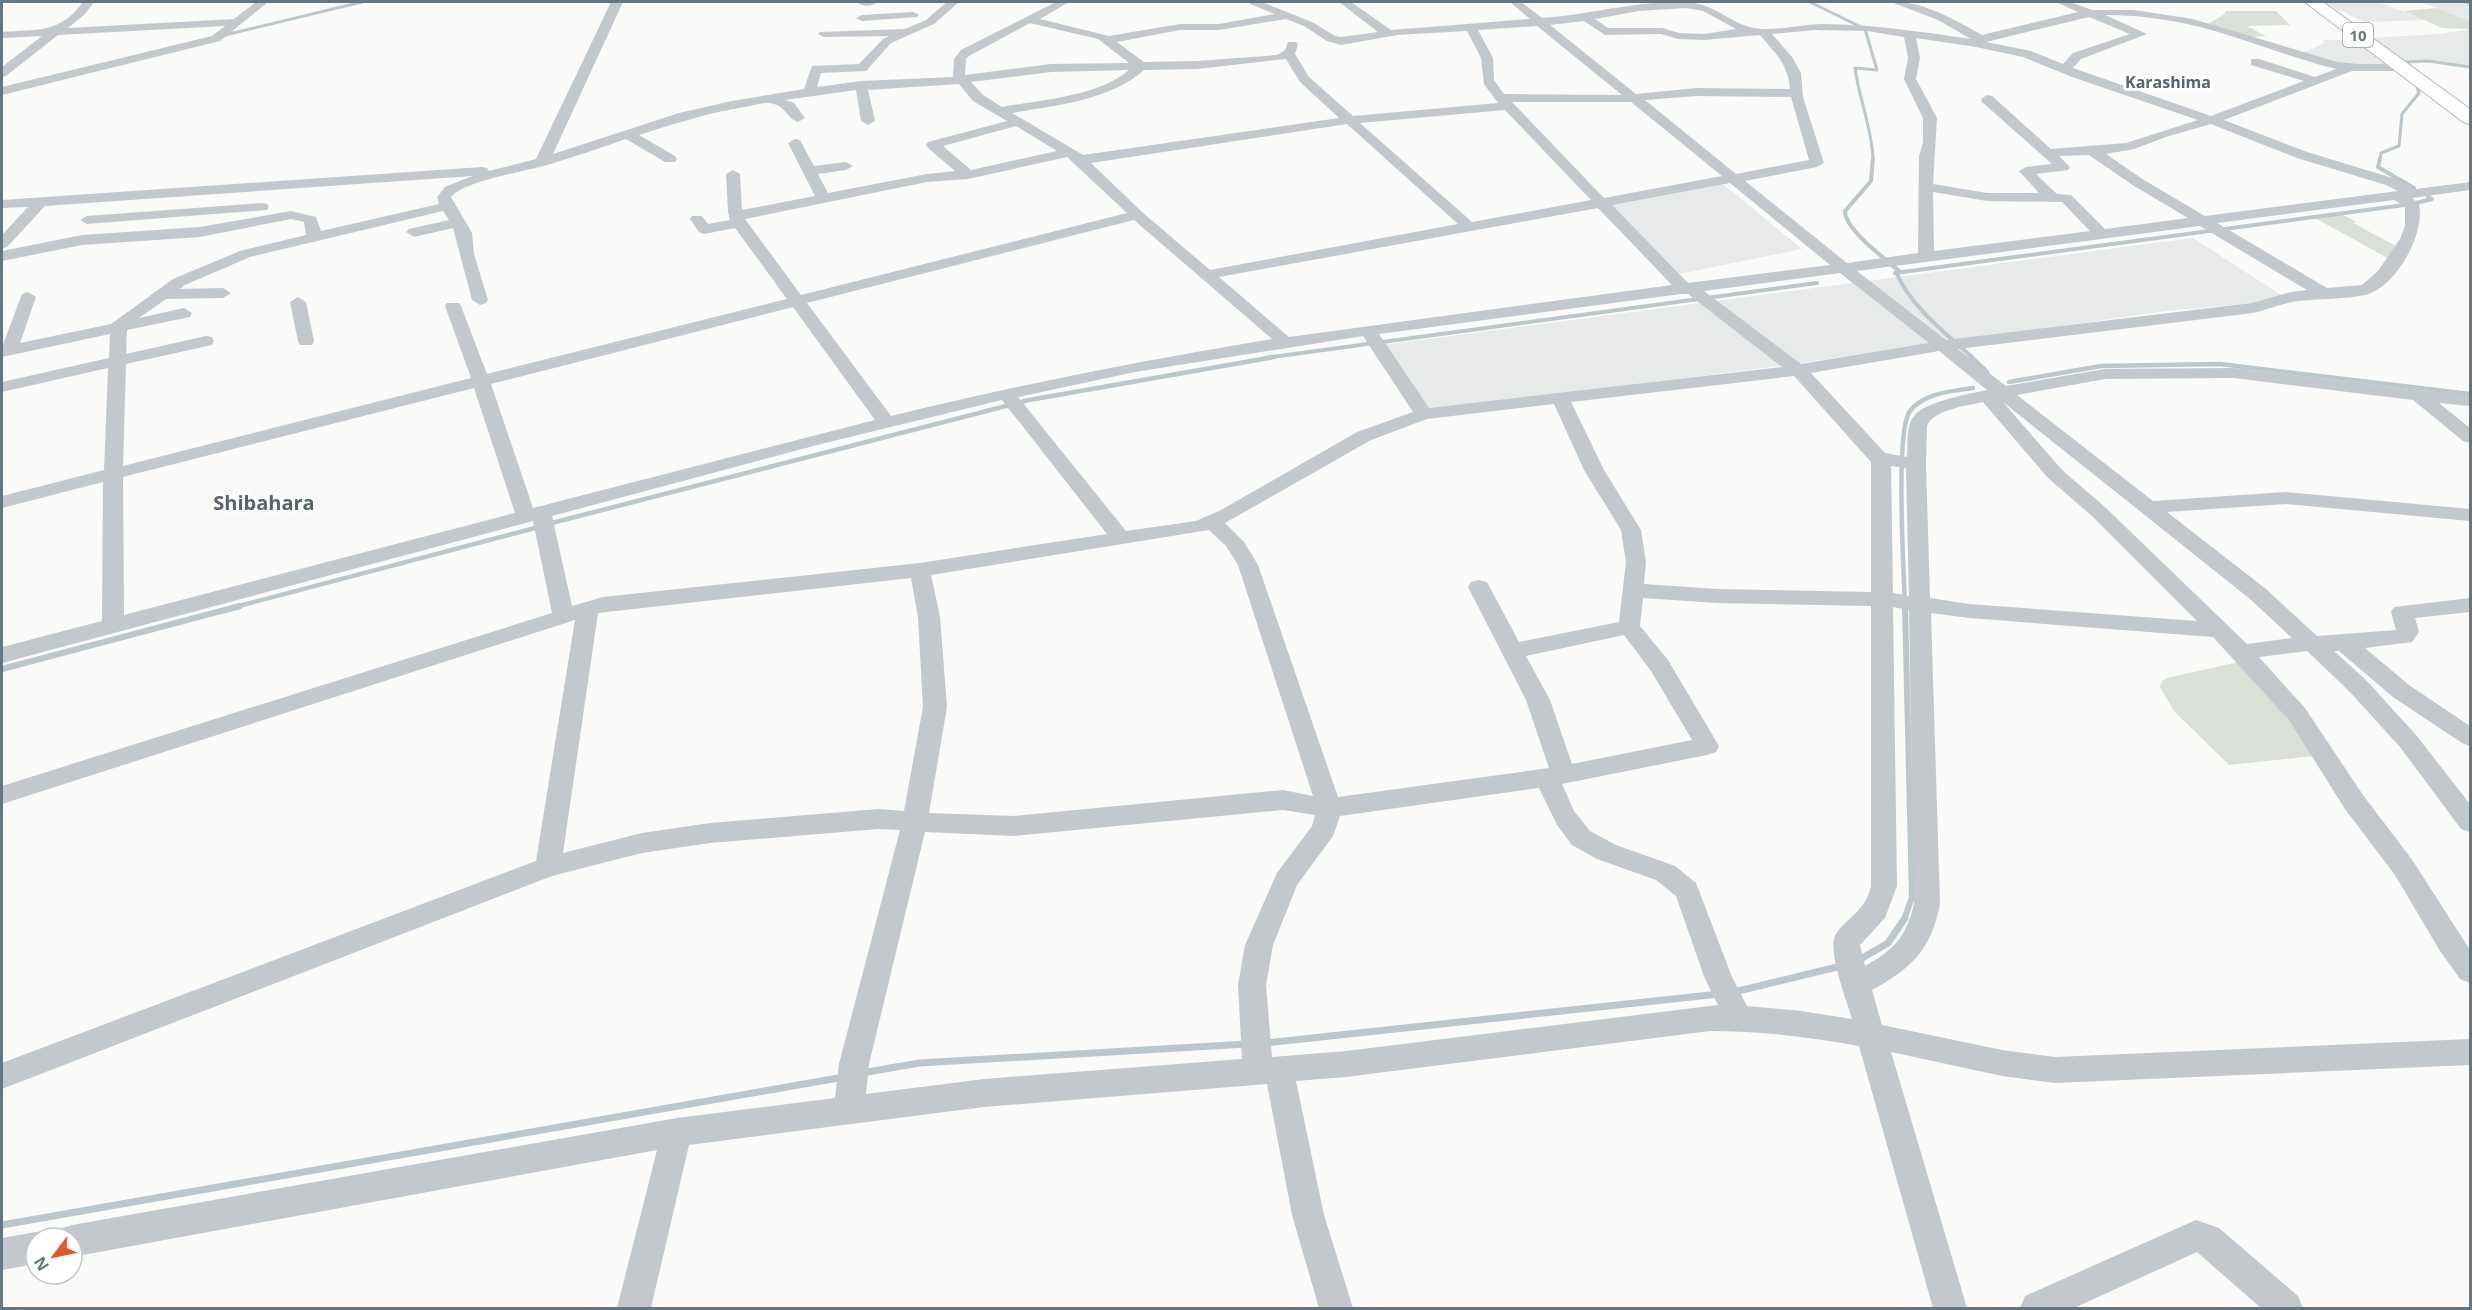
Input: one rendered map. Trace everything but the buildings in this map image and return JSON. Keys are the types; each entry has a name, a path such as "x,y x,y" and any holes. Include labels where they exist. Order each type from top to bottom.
{"highway":[{"name":"10","path":"2313,2 2470,118"}],"street":[{"path":"2,73 83,10 88,2"},
{"path":"2,91 216,39 262,2"},
{"path":"542,162 617,2"},
{"path":"861,32 863,2 871,2"},
{"path":"814,92 810,89 816,69 862,68 887,41 930,22 953,2"},
{"path":"1063,2 965,53 960,59 961,80 978,98 1020,121 1075,156 1137,215 1285,342"},
{"path":"1254,2 1311,26 1331,39"},
{"path":"1344,2 1388,33"},
{"path":"1515,2 1941,346 1995,394 2143,504 2258,594 2313,643 2382,711 2470,822"},
{"path":"1897,2 1948,20 1979,41 2090,15 2122,12 2199,25 2243,37 2279,51 2349,68 2402,67"},
{"path":"2062,2 2141,34 2077,56 2071,60 2066,70"},
{"path":"480,300 466,254 464,233 444,197 450,190 476,179 542,162 684,116 725,106 861,85 961,80 1057,68 1141,67 1280,58 1295,45 1331,39 1346,41 1388,33 1587,18 1655,6 1699,4 1758,32 1790,63 1796,78 1797,93 1817,163 1207,275"},
{"path":"1884,18 1928,13"},
{"path":"862,18 913,15"},
{"path":"1107,40 1180,27 1219,27 1286,16"},
{"path":"2199,25 2215,17"},
{"path":"2,795 563,615 623,600 920,570 1181,530 1212,522 1364,436 1424,414 1798,370 1941,346 2253,308 2290,297 2366,289 2375,284 2392,267 2415,219 2412,204 2391,182 2301,155 2212,120 2066,70 2022,52 1979,41 1867,28 1825,27 1710,37 1678,36 1662,31 1605,32 1587,18"},
{"path":"1030,20 1096,34 1140,63 1141,67"},
{"path":"2,35 235,22"},
{"path":"1471,28 1487,58 1487,81 1504,102 1688,289 1798,370 1883,459 1913,464"},
{"path":"824,34 909,32"},
{"path":"1909,33 1914,58 1911,82 1930,118 1926,258"},
{"path":"2225,42 2243,37"},
{"path":"1295,45 1304,79 1468,226"},
{"path":"1236,49 1258,47"},
{"path":"2255,62 2317,81"},
{"path":"1000,111 1099,91 1132,75 1141,67"},
{"path":"2046,153 2125,147 2212,120 2349,68"},
{"path":"924,83 927,97"},
{"path":"861,85 868,121"},
{"path":"697,219 704,230 824,199 927,178 968,174 1075,156 1504,102 1696,92 1797,93"},
{"path":"1987,99 2063,168 2026,171 2053,198"},
{"path":"773,100 789,106 798,118"},
{"path":"684,116 693,133"},
{"path":"968,174 933,145 1020,121"},
{"path":"629,135 670,159"},
{"path":"795,143 824,199"},
{"path":"2093,151 2139,183 2323,293"},
{"path":"810,171 846,166"},
{"path":"2,204 211,191 465,171 498,173"},
{"path":"734,174 737,220 886,423"},
{"path":"112,197 83,225 121,218 264,207 279,185"},
{"path":"2,655 539,522 886,423 1011,402 1178,358 1368,330 2470,186"},
{"path":"1927,187 1987,197 2069,200 2102,235"},
{"path":"195,213 211,191"},
{"path":"121,218 144,195"},
{"path":"2,244 40,202"},
{"path":"113,626 113,474 118,327 121,322 184,280 235,258 447,206"},
{"path":"2,256 82,240 200,232 291,215 311,220 314,237"},
{"path":"2,502 1137,215"},
{"path":"414,232 457,223"},
{"path":"160,294 223,293"},
{"path":"5,351 28,297"},
{"path":"298,302 306,341"},
{"path":"453,306 539,522 563,615"},
{"path":"5,351 184,313"},
{"path":"1368,330 1424,414"},
{"path":"2,387 206,341"},
{"path":"1950,1308 1851,970 1846,941 1870,920 1877,908 1884,886 1913,464 1918,426 1925,415 1942,406 2105,374 2208,372 2470,401"},
{"path":"1995,394 2055,474 2094,507 2242,652 2304,723 2336,776 2399,861 2470,971"},
{"path":"2417,394 2470,437"},
{"path":"2,1076 548,867 681,836 878,819 994,827 1283,800 1329,808 1555,776 1707,746 1660,666 1629,627 1636,551 1631,530 1594,470 1560,398"},
{"path":"1011,402 1121,539"},
{"path":"1851,970 1895,963 1910,950 1920,934 1925,919 1927,892 1903,603 1882,466 1883,459"},
{"path":"2094,507 2286,498 2470,515"},
{"path":"1212,522 1231,536 1248,565 1329,808 1324,829 1286,880 1264,928 1252,985 1261,1057 1336,1308"},
{"path":"850,1102 854,1065 915,821 935,707 929,617 920,570"},
{"path":"1479,587 1538,700 1555,776 1572,828 1593,846 1665,874 1682,884 1687,891 1719,979 1735,1012"},
{"path":"1633,590 1718,596 1903,603 2219,630"},
{"path":"2242,652 2313,643 2344,643 2404,637 2408,632 2402,612 2409,609 2470,605"},
{"path":"548,867 588,608"},
{"path":"1512,651 1629,627"},
{"path":"2344,643 2401,691 2470,738"},
{"path":"84,1239 850,1102 984,1093 1261,1057 1356,1063 1710,1018 1735,1012 1871,1035 2013,1065 2055,1070 2470,1052"},
{"path":"634,1308 677,1132"},
{"path":"2037,1308 2196,1236 2207,1240 2286,1308"},
{"path":"2,1254 24,1250"}],"shaded area":[{"path":"2321,2 2378,2 2426,20 2364,22 2342,11 2334,11"},
{"path":"2421,2 2470,4 2470,21"},
{"path":"2436,8 2470,21 2470,29 2442,28 2404,11"},
{"path":"2225,11 2276,11 2290,25 2247,26 2266,36 2249,37 2206,25 2225,14"},
{"path":"2470,29 2470,66 2427,60 2403,61 2370,38 2440,34"},
{"path":"2323,40 2357,40 2390,65 2364,69 2295,53 2307,51 2324,43"},
{"path":"1723,184 1802,249 1679,274 1608,204"},
{"path":"2341,214 2396,246 2391,260 2315,218"},
{"path":"2193,238 2281,295 2263,302 2167,311 1778,366 1594,390 1428,408 1383,345"},
{"path":"2243,661 2279,702 2314,756 2229,765 2174,711 2160,687 2162,681 2167,678"}],"waterway":[{"path":"221,36 362,2"},
{"path":"1810,2 1865,29 1877,70 1855,68 1873,159"},
{"path":"2406,65 2404,62 2428,61 2470,67"},
{"path":"2380,159 2381,153 2399,146 2402,114 2419,93 2416,84"},
{"path":"2380,158 2378,167 2414,188"},
{"path":"1873,159 1871,181 1845,211 1847,219 1859,235 1900,272"},
{"path":"1896,273 2412,204 2432,199 2428,197"},
{"path":"1896,273 1910,297 1940,329 1973,358"},
{"path":"1265,358 1817,283"},
{"path":"548,524 1029,400 1274,357"},
{"path":"1971,357 1987,372"},
{"path":"2009,382 2101,366 2220,364 2470,394"},
{"path":"1905,607 1902,536 1905,424 1910,411 1923,400 1939,394 1973,388"},
{"path":"235,607 539,527"},
{"path":"2,669 240,606"},
{"path":"1904,919 1912,897 1905,606"},
{"path":"1859,960 1888,943 1904,919"},
{"path":"1734,992 1841,966"},
{"path":"1266,1043 1719,994"},
{"path":"862,1073 919,1063 1247,1044"},
{"path":"2,1225 844,1077"}],"district":[{"name":"Karashima","path":"2168,82"},
{"name":"Shibahara","path":"264,502"}]}
